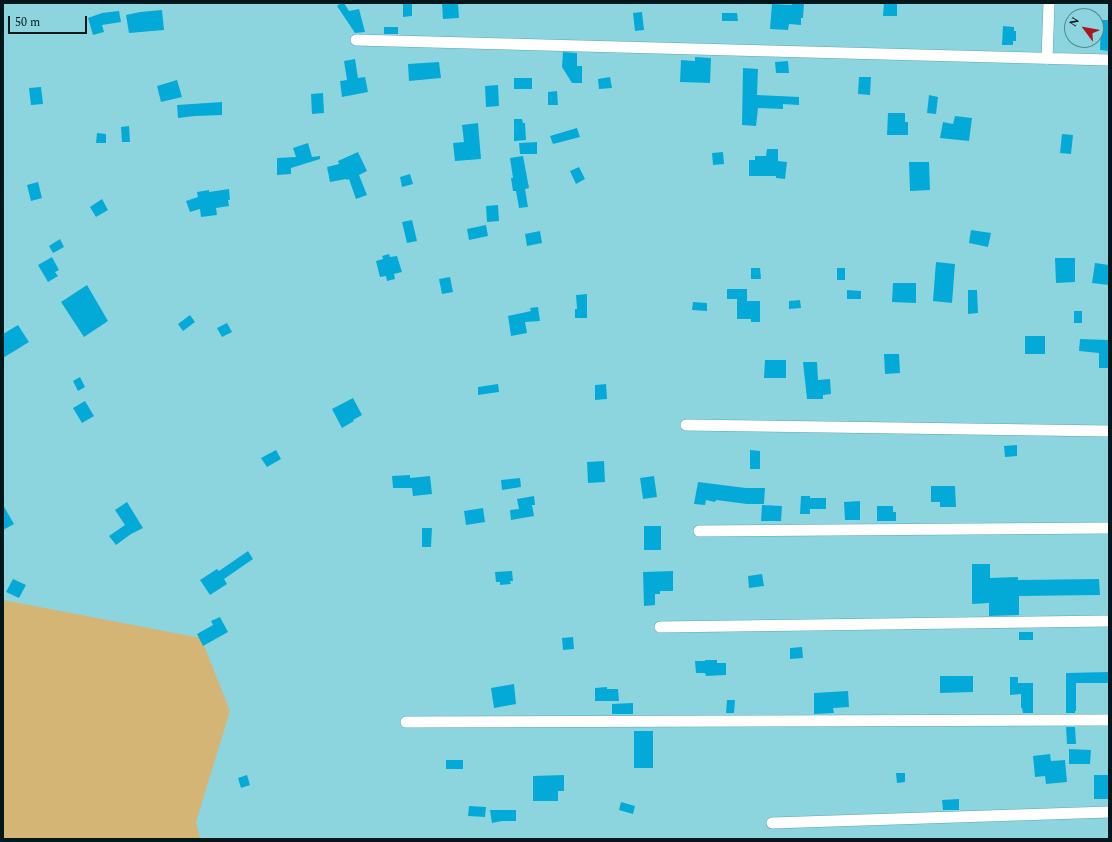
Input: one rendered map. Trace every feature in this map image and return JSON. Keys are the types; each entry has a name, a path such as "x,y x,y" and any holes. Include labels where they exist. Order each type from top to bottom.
{"street":[{"path":"1047,59 1049,3"},
{"path":"356,40 1109,60"},
{"path":"686,425 1109,430"},
{"path":"699,531 1109,528"},
{"path":"660,627 1109,621"},
{"path":"406,722 1109,720"},
{"path":"772,823 1109,812"}],"shaded area":[{"path":"3,600 201,638 230,711 196,822 200,839 3,839"}],"building":[{"path":"344,3 349,11 359,9 365,32 355,33 337,6"},
{"path":"403,3 412,3 412,16 403,17"},
{"path":"442,3 458,3 459,18 443,19"},
{"path":"791,3 804,3 801,25 789,24 788,30 770,29 772,4 792,5"},
{"path":"884,3 897,3 897,16 883,16"},
{"path":"162,10 164,30 129,33 126,15"},
{"path":"119,11 121,22 102,25 104,32 93,35 88,18 102,13"},
{"path":"642,12 644,30 635,31 633,13"},
{"path":"722,13 737,13 738,21 722,21"},
{"path":"1104,20 1109,20 1109,51 1100,50 1100,48 1104,48"},
{"path":"1003,26 1014,27 1014,31 1016,31 1016,41 1013,41 1013,45 1002,45"},
{"path":"384,27 398,27 398,34 384,34"},
{"path":"563,52 577,53 577,66 582,66 582,83 572,83 562,67"},
{"path":"695,57 711,58 710,83 680,82 681,60 695,61"},
{"path":"355,59 358,78 365,77 368,92 342,97 340,81 347,80 344,61"},
{"path":"788,61 789,73 776,73 775,62"},
{"path":"439,62 441,78 409,81 408,64"},
{"path":"743,68 758,69 757,95 799,97 799,105 783,104 783,109 758,108 756,126 742,125"},
{"path":"610,77 612,88 599,89 598,79"},
{"path":"859,77 871,77 870,95 858,94"},
{"path":"514,78 532,78 532,89 514,89"},
{"path":"177,80 182,97 161,102 157,86"},
{"path":"498,85 499,106 486,107 485,86"},
{"path":"41,87 43,104 31,105 29,88"},
{"path":"557,91 558,105 548,105 548,92"},
{"path":"323,93 324,113 312,114 311,94"},
{"path":"929,95 938,97 936,114 927,113"},
{"path":"222,102 222,115 178,118 177,105"},
{"path":"888,113 905,113 905,122 908,122 908,135 887,135"},
{"path":"955,116 972,118 969,141 940,138 943,122 953,124"},
{"path":"514,119 522,119 523,123 525,123 526,140 514,141"},
{"path":"478,123 481,159 455,161 453,143 464,142 462,125"},
{"path":"129,126 130,142 122,142 121,127"},
{"path":"577,128 580,137 553,144 550,136"},
{"path":"97,133 106,134 106,143 96,143"},
{"path":"1062,134 1073,135 1071,154 1060,153"},
{"path":"537,142 537,154 520,154 519,143"},
{"path":"308,143 312,157 320,156 320,159 291,168 291,174 277,175 277,158 296,157 293,148"},
{"path":"767,149 778,149 778,161 787,162 785,179 776,178 776,176 749,176 749,160 755,160 755,156 766,156"},
{"path":"358,152 367,171 359,175 367,195 356,199 349,179 330,182 327,167 339,164 338,161"},
{"path":"723,152 724,164 713,165 712,153"},
{"path":"523,156 529,188 525,189 528,207 519,208 516,191 513,191 510,158"},
{"path":"909,162 929,162 930,190 910,191"},
{"path":"579,167 585,179 576,184 570,171"},
{"path":"410,174 413,184 402,187 400,177"},
{"path":"38,182 42,198 31,201 27,185"},
{"path":"229,189 229,206 216,208 217,215 201,217 200,209 190,212 186,201 198,197 197,192"},
{"path":"102,199 108,210 96,217 90,207"},
{"path":"498,205 499,221 487,222 486,206"},
{"path":"412,220 417,241 407,243 402,222"},
{"path":"486,225 488,236 469,240 467,229"},
{"path":"971,230 991,233 988,247 969,243"},
{"path":"540,231 542,243 527,246 525,234"},
{"path":"60,239 64,247 53,253 49,246"},
{"path":"389,254 390,257 397,256 402,272 394,274 395,279 387,281 386,276 380,277 376,261 383,259 382,256"},
{"path":"52,257 59,270 55,272 58,276 48,282 38,265"},
{"path":"1055,258 1075,258 1075,282 1056,283"},
{"path":"936,262 955,264 952,303 933,301"},
{"path":"1095,263 1109,265 1109,285 1092,283"},
{"path":"751,268 760,268 761,279 751,279"},
{"path":"837,268 845,268 845,280 837,280"},
{"path":"450,277 453,292 442,294 439,279"},
{"path":"893,283 916,283 916,303 892,302"},
{"path":"87,285 108,321 84,337 61,302"},
{"path":"727,289 747,289 747,301 760,301 760,322 751,322 751,319 737,319 737,299 727,299"},
{"path":"847,290 861,291 861,299 847,299"},
{"path":"968,290 977,290 978,313 968,314"},
{"path":"587,294 587,318 575,318 575,309 577,309 576,295"},
{"path":"800,300 801,308 789,309 789,301"},
{"path":"693,302 707,303 707,311 692,310"},
{"path":"538,307 540,321 525,322 527,333 511,336 508,316 531,311 530,308"},
{"path":"1074,311 1082,311 1082,323 1074,323"},
{"path":"190,315 195,322 183,331 178,324"},
{"path":"227,323 232,332 222,337 217,328"},
{"path":"18,325 29,342 3,358 3,334"},
{"path":"1025,336 1045,336 1045,354 1025,354"},
{"path":"1080,339 1109,340 1109,368 1099,368 1099,353 1079,351"},
{"path":"884,354 899,354 900,373 885,374"},
{"path":"765,360 786,360 786,378 764,378"},
{"path":"803,362 817,362 818,380 830,379 831,394 823,395 823,399 807,399"},
{"path":"80,377 85,387 78,391 73,381"},
{"path":"498,384 499,392 478,395 478,387"},
{"path":"606,384 607,399 595,400 595,385"},
{"path":"353,398 362,415 342,428 332,409"},
{"path":"85,401 94,416 82,423 73,408"},
{"path":"1017,445 1017,456 1005,457 1004,446"},
{"path":"276,450 281,459 267,467 261,458"},
{"path":"750,450 760,451 760,469 750,469"},
{"path":"604,461 605,482 588,483 587,462"},
{"path":"410,475 410,478 430,476 432,494 413,496 412,488 393,488 392,476"},
{"path":"654,476 657,497 643,499 640,478"},
{"path":"520,478 521,487 502,490 501,480"},
{"path":"698,482 746,488 765,488 764,504 747,504 716,500 715,502 706,500 705,505 694,504"},
{"path":"931,486 955,486 956,507 940,507 940,502 931,502"},
{"path":"534,496 535,505 532,505 534,516 511,520 510,510 519,509 517,499"},
{"path":"801,496 810,496 810,498 826,498 826,509 810,509 810,514 800,514"},
{"path":"860,501 860,520 845,520 844,502"},
{"path":"127,502 143,528 131,534 116,545 109,536 125,525 115,510"},
{"path":"3,505 14,524 3,530"},
{"path":"762,505 782,506 781,521 761,521"},
{"path":"877,506 893,506 893,512 896,512 896,521 877,521"},
{"path":"483,508 485,522 466,525 464,511"},
{"path":"644,526 661,526 661,550 644,550"},
{"path":"422,528 432,528 431,547 422,547"},
{"path":"248,551 253,559 224,579 227,584 210,595 200,580 217,569 219,571"},
{"path":"972,564 990,564 990,578 1018,577 1018,580 1099,579 1100,595 1019,596 1019,615 989,616 989,603 972,604"},
{"path":"512,571 513,581 510,581 511,584 500,585 500,582 496,582 495,572"},
{"path":"673,571 673,591 660,591 660,594 655,594 655,605 644,606 643,572"},
{"path":"762,574 764,586 749,588 748,576"},
{"path":"13,579 26,585 19,598 6,592"},
{"path":"220,617 228,632 203,646 197,634 213,625 211,621"},
{"path":"1019,632 1033,632 1033,640 1019,640"},
{"path":"573,637 574,649 563,650 562,638"},
{"path":"802,647 803,658 790,659 790,648"},
{"path":"717,660 717,663 726,663 726,675 706,676 705,673 696,673 695,661"},
{"path":"1109,672 1109,683 1076,683 1076,711 1075,713 1066,713 1066,673"},
{"path":"940,676 973,676 973,692 940,693"},
{"path":"1010,677 1018,677 1018,683 1033,683 1033,713 1023,713 1021,708 1021,694 1010,695"},
{"path":"514,684 516,704 494,708 491,688"},
{"path":"607,687 607,689 618,689 619,701 595,701 595,688"},
{"path":"848,691 849,707 833,708 834,713 814,714 814,693"},
{"path":"727,700 735,700 734,713 726,713"},
{"path":"633,703 633,714 612,714 612,704"},
{"path":"1066,727 1075,727 1076,744 1067,744"},
{"path":"634,731 653,731 653,768 634,768"},
{"path":"1069,749 1091,750 1090,764 1069,764"},
{"path":"1050,754 1051,761 1065,760 1067,782 1046,784 1045,776 1035,777 1033,756"},
{"path":"446,760 463,760 463,769 446,769"},
{"path":"896,773 905,773 905,782 897,783"},
{"path":"247,775 250,785 241,788 238,778"},
{"path":"564,775 564,791 558,791 558,801 533,801 533,776"},
{"path":"1094,775 1109,775 1109,799 1094,799"},
{"path":"959,799 959,810 943,810 942,800"},
{"path":"621,802 635,806 633,814 619,810"},
{"path":"469,806 486,807 485,817 468,816"},
{"path":"490,810 516,810 516,821 492,823"}]}
